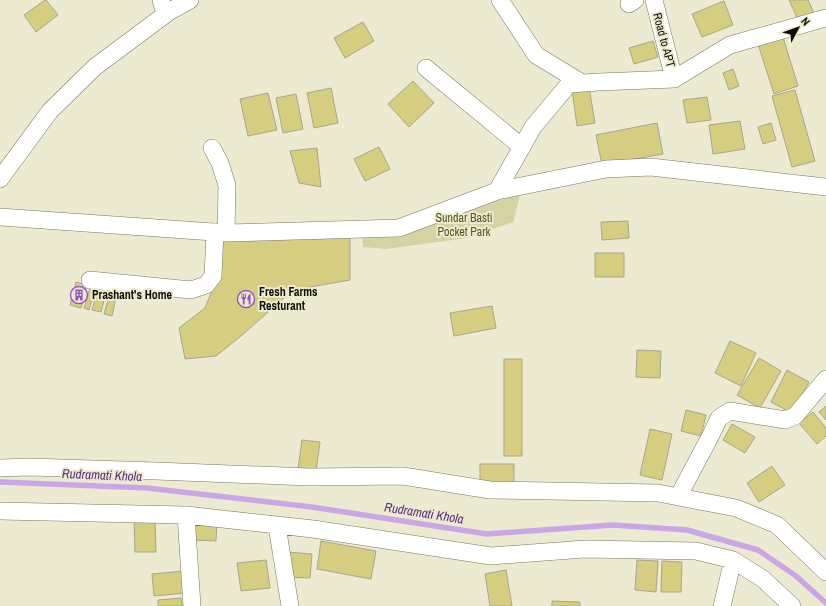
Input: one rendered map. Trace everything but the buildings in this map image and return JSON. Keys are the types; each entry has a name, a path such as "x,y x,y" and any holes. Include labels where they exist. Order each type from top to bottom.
{"street":[{"path":"0,179 50,110 94,67 166,6 190,0"},
{"path":"500,0 536,55 582,83"},
{"name":"Road to APT","path":"654,0 674,79"},
{"path":"497,191 533,127 569,84 674,79 730,45 826,18"},
{"path":"426,68 522,147"},
{"path":"90,280 190,290 206,285 213,276 227,185 220,163 212,148"},
{"path":"0,217 220,232 399,228 497,191 606,169 651,167 826,187"},
{"path":"678,497 719,418 730,411 786,420 795,416 826,379"},
{"path":"0,468 30,467 156,470 309,477 403,476 490,490 658,494 736,508 777,525 826,572"},
{"path":"0,511 186,515 313,529 491,556 585,549 696,551 733,560 763,579 792,606"},
{"path":"186,515 192,606"},
{"path":"277,526 290,606"},
{"path":"722,606 733,560"}],"green space":[{"name":"Sundar Basti Pocket Park","path":"520,195 513,222 467,238 386,249 363,247 362,234 387,238 434,220 487,203"}],"waterway":[{"name":"Rudramati Khola","path":"0,482 147,488 312,507 487,534 613,525 687,530 758,550 796,576 826,603"}],"place":[{"name":"Prashant's Home","path":"79,295"},
{"name":"Fresh Farms Resturant","path":"246,299"}]}
